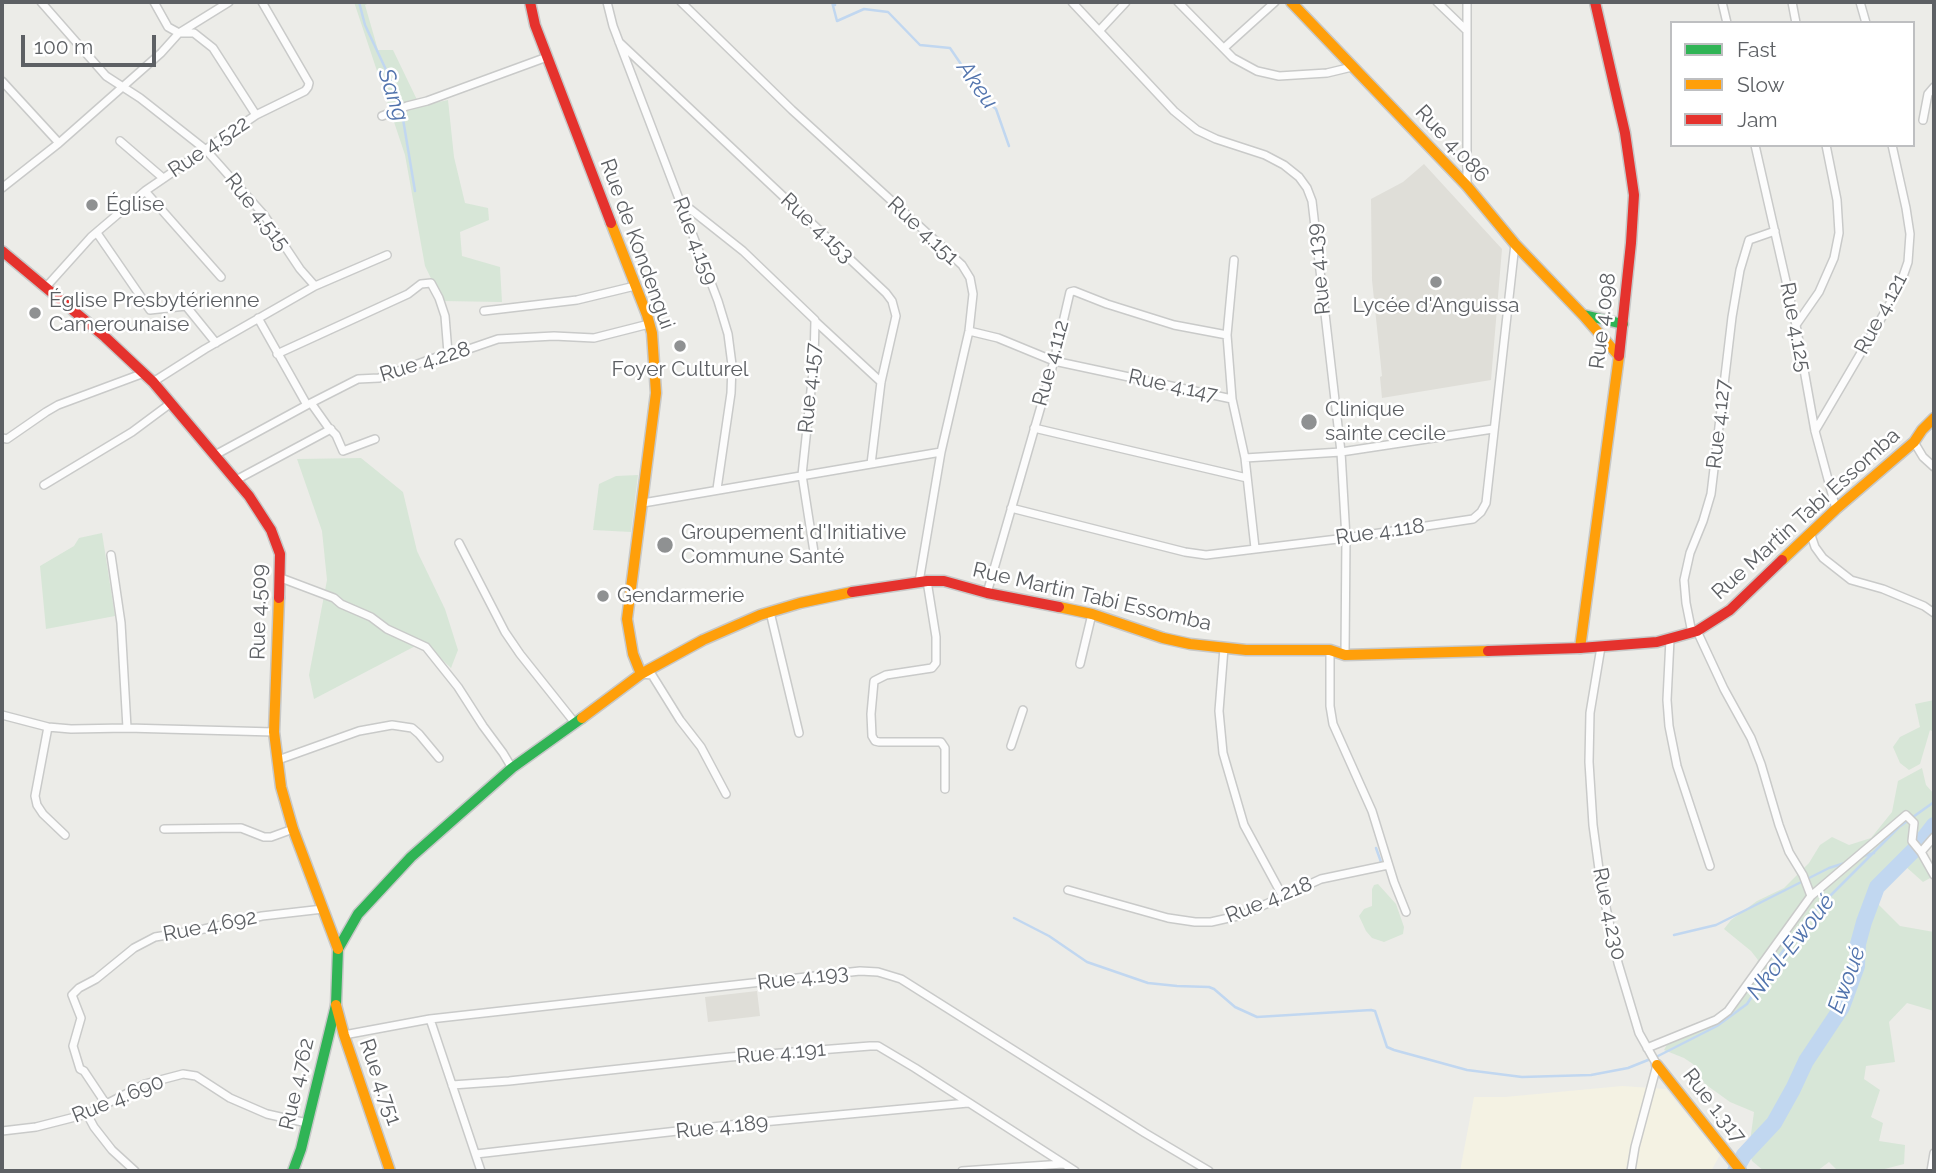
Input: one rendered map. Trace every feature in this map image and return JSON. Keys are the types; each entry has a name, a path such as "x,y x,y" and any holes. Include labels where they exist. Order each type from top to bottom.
{"main road":[{"name":"Rue de Kondengui","path":"530,2 547,57 649,324 655,360 656,393 627,619 641,674"},
{"name":"Rue 4.086","path":"1291,2 1467,186 1515,244 1618,355"},
{"name":"Rue 4.098","path":"1580,648 1623,324 1634,195 1625,133 1595,2"},
{"name":"Rue 4.509","path":"4,256 46,287 144,373 236,480 261,513 276,540 280,554 281,578 274,732 283,797 338,949"},
{"path":"1583,315 1623,324"},
{"name":"Rue Martin Tabi Essomba","path":"336,1005 338,949 347,931 358,914 411,858 512,768 641,674 703,640 769,612 850,592 923,581 944,581 987,593 1092,614 1163,638 1224,648 1259,651 1330,650 1345,655 1643,644 1695,632 1730,610 1836,509 1914,442 1934,418"},
{"name":"Rue 4.751","path":"336,1005 390,1171"},
{"name":"Rue 4.762","path":"293,1171 298,1163 336,1005"},
{"name":"Rue 1.317","path":"1656,1063 1741,1171"}],"street":[{"name":"Rue 4.515","path":"41,2 106,76 206,150 264,215 314,286"},
{"path":"154,2 168,27 179,33 194,33 207,42 256,115"},
{"path":"2,188 122,88 179,33 229,2"},
{"name":"Rue 4.522","path":"46,287 96,233 145,191 256,115 309,87 262,2"},
{"name":"Rue 4.159","path":"607,2 619,42 721,309 728,334 732,365 731,393 717,489"},
{"name":"Rue 4.151","path":"681,2 792,110 962,265 970,278 972,294 969,331 941,452 923,581 935,628 936,663 932,668 886,675 874,681 871,714 872,736 875,741 942,742 945,748 945,789"},
{"name":"Rue 4.139","path":"1072,2 1174,111 1197,130 1265,155 1284,165 1299,177 1307,188 1312,201 1341,452 1346,538 1345,655"},
{"path":"1099,31 1126,2"},
{"path":"1178,2 1233,58 1257,71 1279,76 1326,74 1352,68"},
{"path":"1224,48 1275,2"},
{"path":"1437,2 1465,29"},
{"path":"1466,2 1467,186"},
{"path":"1722,2 1727,21"},
{"path":"1792,2 1796,21"},
{"path":"1860,2 1865,21"},
{"name":"Rue 4.153","path":"619,42 886,293 895,307 896,316 881,382 871,464"},
{"path":"382,116 547,57"},
{"path":"2,81 59,143"},
{"path":"1923,120 1928,94 1934,87"},
{"path":"120,141 163,178"},
{"name":"Rue 4.125","path":"1755,147 1796,325 1815,432 1836,509"},
{"path":"1796,325 1819,292 1834,258 1839,233 1838,200 1826,147"},
{"name":"Rue 4.121","path":"1815,432 1899,288 1908,262 1910,234 1892,147"},
{"path":"145,191 221,277"},
{"name":"Rue 4.157","path":"679,201 743,251 814,320 814,362 802,475 814,552"},
{"name":"Rue 4.127","path":"1695,632 1686,603 1684,580 1711,494 1740,270 1749,240 1775,231"},
{"path":"96,233 150,310 186,306 216,343"},
{"name":"Rue 4.118","path":"1011,508 1206,555 1473,519 1486,503 1515,244"},
{"path":"153,383 314,286 387,255"},
{"path":"1232,399 1227,335 1234,260"},
{"path":"277,354 408,294 421,284 431,283 445,316 448,353"},
{"path":"484,311 577,300 635,286"},
{"name":"Rue 4.112","path":"987,593 1054,361 1068,295 1074,291 1174,325 1227,335"},
{"path":"258,318 277,354 309,404 335,433 343,451 375,439"},
{"path":"814,320 881,382"},
{"name":"Rue 4.228","path":"215,455 358,379 382,377 448,353 499,339 554,335 594,338 649,324"},
{"name":"Rue 4.147","path":"969,331 998,338 1054,361 1232,399 1245,458 1255,548"},
{"path":"4,441 58,405 144,373"},
{"path":"44,485 132,432 171,403"},
{"path":"1034,428 1247,478"},
{"path":"236,480 331,429"},
{"path":"1245,458 1341,452 1493,429"},
{"path":"1914,442 1923,457 1934,467"},
{"path":"643,503 941,452"},
{"path":"1811,535 1823,558 1851,580 1894,593 1934,612"},
{"path":"459,542 492,608 520,654 575,723"},
{"path":"111,555 121,623 127,728"},
{"path":"281,578 334,598 426,648 458,687 512,768"},
{"path":"769,612 799,733"},
{"path":"1080,664 1092,614"},
{"path":"1695,632 1751,738 1762,764 1789,852 1803,875 1811,896"},
{"path":"1670,639 1667,700 1669,726 1677,766 1710,866"},
{"name":"Rue 4.230","path":"1601,647 1590,713 1589,762 1593,825 1601,884 1618,963 1636,1025 1656,1063"},
{"path":"1224,648 1219,711 1223,753 1244,825 1282,895"},
{"path":"1330,650 1330,706 1333,724 1372,811 1406,912"},
{"path":"641,674 652,676 657,682 673,710 701,747 726,794"},
{"path":"1011,746 1023,710"},
{"path":"2,715 48,727 71,729 274,732"},
{"path":"278,760 359,732 392,725 412,728 439,758"},
{"path":"48,727 36,796 37,805 65,835"},
{"path":"1649,1051 1728,1012 1811,896 1906,815 1914,823 1912,841 1934,875"},
{"path":"164,829 241,828 253,834 271,837 293,829"},
{"path":"1921,852 1934,837"},
{"name":"Rue 4.218","path":"1068,890 1168,918 1211,922 1234,917 1321,879 1388,864"},
{"name":"Rue 4.692","path":"106,1104 80,1069 73,1046 81,1018 72,995 79,988 96,979 134,948 155,937 262,916 323,909"},
{"name":"Rue 4.193","path":"344,1035 430,1020 860,971 878,972 901,979 1209,1171"},
{"path":"430,1020 481,1171"},
{"name":"Rue 4.191","path":"452,1085 870,1045 885,1050 1075,1171"},
{"path":"1631,1171 1656,1063"},
{"name":"Rue 4.690","path":"2,1131 36,1128 87,1114 145,1084 190,1074 230,1098 267,1114 307,1123"},
{"name":"Rue 4.189","path":"476,1154 730,1125 969,1102"},
{"path":"87,1114 112,1150 135,1171"},
{"path":"1931,1171 1934,1153"},
{"path":"962,1171 1063,1164"}],"shaded area":[{"name":"Lycée d'Anguissa","path":"1424,164 1502,249 1491,380 1382,398 1372,280 1371,199 1403,182"},
{"path":"757,991 760,1016 708,1022 705,997"},
{"path":"1622,1086 1666,1089 1720,1155 1711,1171 1460,1171 1474,1097 1505,1097"}],"green space":[{"path":"354,2 372,2 365,5 378,50 393,50 420,106 448,100 454,157 465,203 488,208 489,220 460,232 462,256 500,267 502,302 442,301 425,266 405,155"},
{"path":"361,458 403,492 417,551 445,609 458,650 451,668 423,642 314,699 309,675 327,580 322,531 297,459"},
{"path":"638,475 631,532 593,530 599,484 616,476"},
{"path":"102,533 115,616 46,629 40,566 74,546 79,538"},
{"path":"1934,700 1934,732 1930,730 1920,764 1909,770 1900,763 1893,747 1900,737 1920,727 1915,704"},
{"path":"1922,768 1926,785 1934,794 1934,832 1917,852 1932,877 1923,882 1905,866 1882,891 1877,903 1900,926 1934,932 1934,1011 1907,1003 1889,1022 1895,1062 1866,1066 1864,1079 1880,1090 1871,1117 1883,1123 1879,1141 1905,1145 1904,1164 1877,1171 1838,1171 1829,1162 1817,1171 1764,1171 1752,1161 1749,1149 1754,1112 1730,1102 1705,1084 1693,1064 1664,1050 1669,1041 1720,1019 1752,974 1758,960 1724,929 1731,920 1757,901 1784,888 1809,863 1820,845 1832,837 1849,845 1871,838 1892,812 1898,781"},
{"path":"1378,884 1396,904 1404,927 1403,934 1384,942 1372,938 1359,916 1364,909 1372,906 1372,889"}],"waterway":[{"name":"Sang","path":"359,2 365,25 401,107 415,191"},
{"name":"Akeu","path":"832,2 837,21 864,9 888,12 920,45 950,48 982,88 980,96 996,109 1009,146"},
{"name":"Nkol-Ewoué","path":"1014,918 1049,936 1087,962 1148,983 1209,987 1235,1007 1257,1017 1371,1010 1375,1011 1387,1047 1394,1050 1467,1070 1522,1077 1591,1075 1628,1068 1658,1056 1717,1026 1747,1004 1773,964 1811,915 1899,827 1934,802"},
{"name":"Ewoué","path":"1735,1171 1744,1155 1774,1123 1806,1061 1842,1007 1857,966 1858,944 1877,887 1917,847 1934,825"},
{"path":"1376,848 1381,862"},
{"name":"Nkol-Ewoué","path":"1860,857 1874,853"},
{"path":"1674,935 1716,925 1829,868 1848,862"}],"traffic: fast":[{"path":"1584,315 1623,324"},
{"path":"293,1171 301,1149 336,1005 338,949 358,914 411,857 512,768 582,718"}],"traffic: slow":[{"path":"1291,2 1467,186 1515,244 1618,355"},
{"path":"611,223 652,333 656,393 627,619 633,654 641,674"},
{"path":"1580,648 1619,356"},
{"path":"1782,560 1914,442 1934,418"},
{"path":"582,718 641,674 703,640 760,615 852,592"},
{"path":"279,598 274,732 281,787 293,829 338,949"},
{"path":"1059,607 1092,614 1163,638 1246,650 1330,650 1345,655 1488,651"},
{"path":"336,1005 390,1171"},
{"path":"1657,1065 1741,1171"}],"traffic: jam":[{"path":"530,2 535,25 611,223"},
{"path":"1595,2 1625,133 1634,195 1619,356"},
{"path":"2,251 105,337 153,382 249,496 271,530 280,554 279,598"},
{"path":"1488,651 1657,642 1697,631 1730,610 1782,560"},
{"path":"852,592 944,581 987,593 1059,607"}],"place":[{"name":"Église","path":"92,205"},
{"name":"Lycée d'Anguissa","path":"1436,282"},
{"name":"Église Presbytérienne Camerounaise","path":"35,313"},
{"name":"Foyer Culturel","path":"680,346"},
{"name":"Clinique sainte cecile","path":"1309,422"},
{"name":"Groupement d'Initiative Commune Santé","path":"665,545"},
{"name":"Gendarmerie","path":"603,596"}]}
